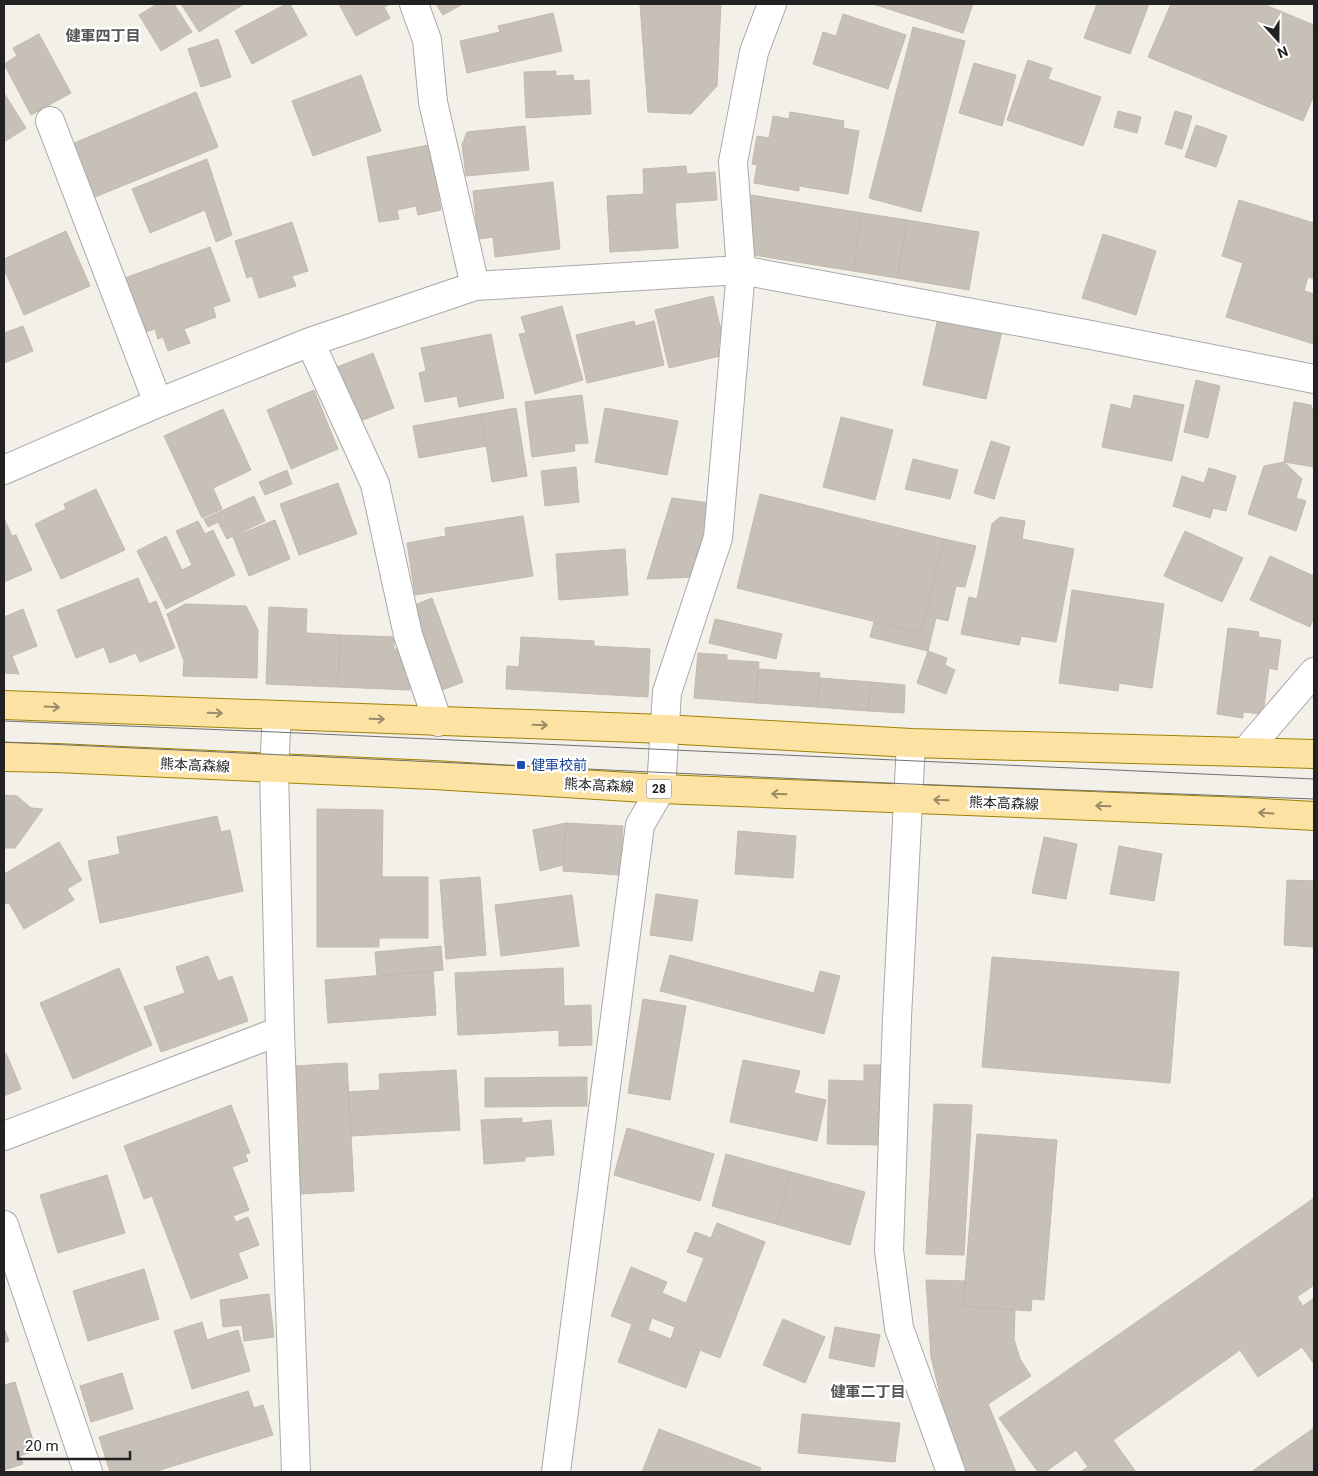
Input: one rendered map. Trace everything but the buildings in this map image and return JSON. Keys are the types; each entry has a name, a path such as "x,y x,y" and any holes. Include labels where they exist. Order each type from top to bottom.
{"main road":[{"path":"4,705 664,729 911,743 1314,754"},
{"name":"熊本高森線","path":"4,757 444,776 660,789 1314,816"}],"street":[{"path":"414,4 427,40 433,102 475,286"},
{"path":"556,1472 640,825 660,789 667,692 718,538 741,270 733,162 754,52 772,4"},
{"path":"50,121 158,403"},
{"path":"4,470 158,403 310,342 475,286 741,270 1081,333 1314,379"},
{"path":"310,342 375,484 408,635 438,722"},
{"path":"1246,751 1314,672"},
{"path":"277,715 274,768 280,1031 296,1472"},
{"path":"911,743 897,1018 889,1250 899,1328 951,1472"},
{"path":"4,1136 280,1031"},
{"path":"4,1225 88,1472"}],"tram line":[{"path":"4,721 1314,779"},
{"path":"4,742 910,784 1314,799"}],"place":[{"name":"健軍校前","path":"521,765"}],"district":[{"name":"健軍四丁目","path":"103,36"},
{"name":"健軍二丁目","path":"868,1392"}]}
